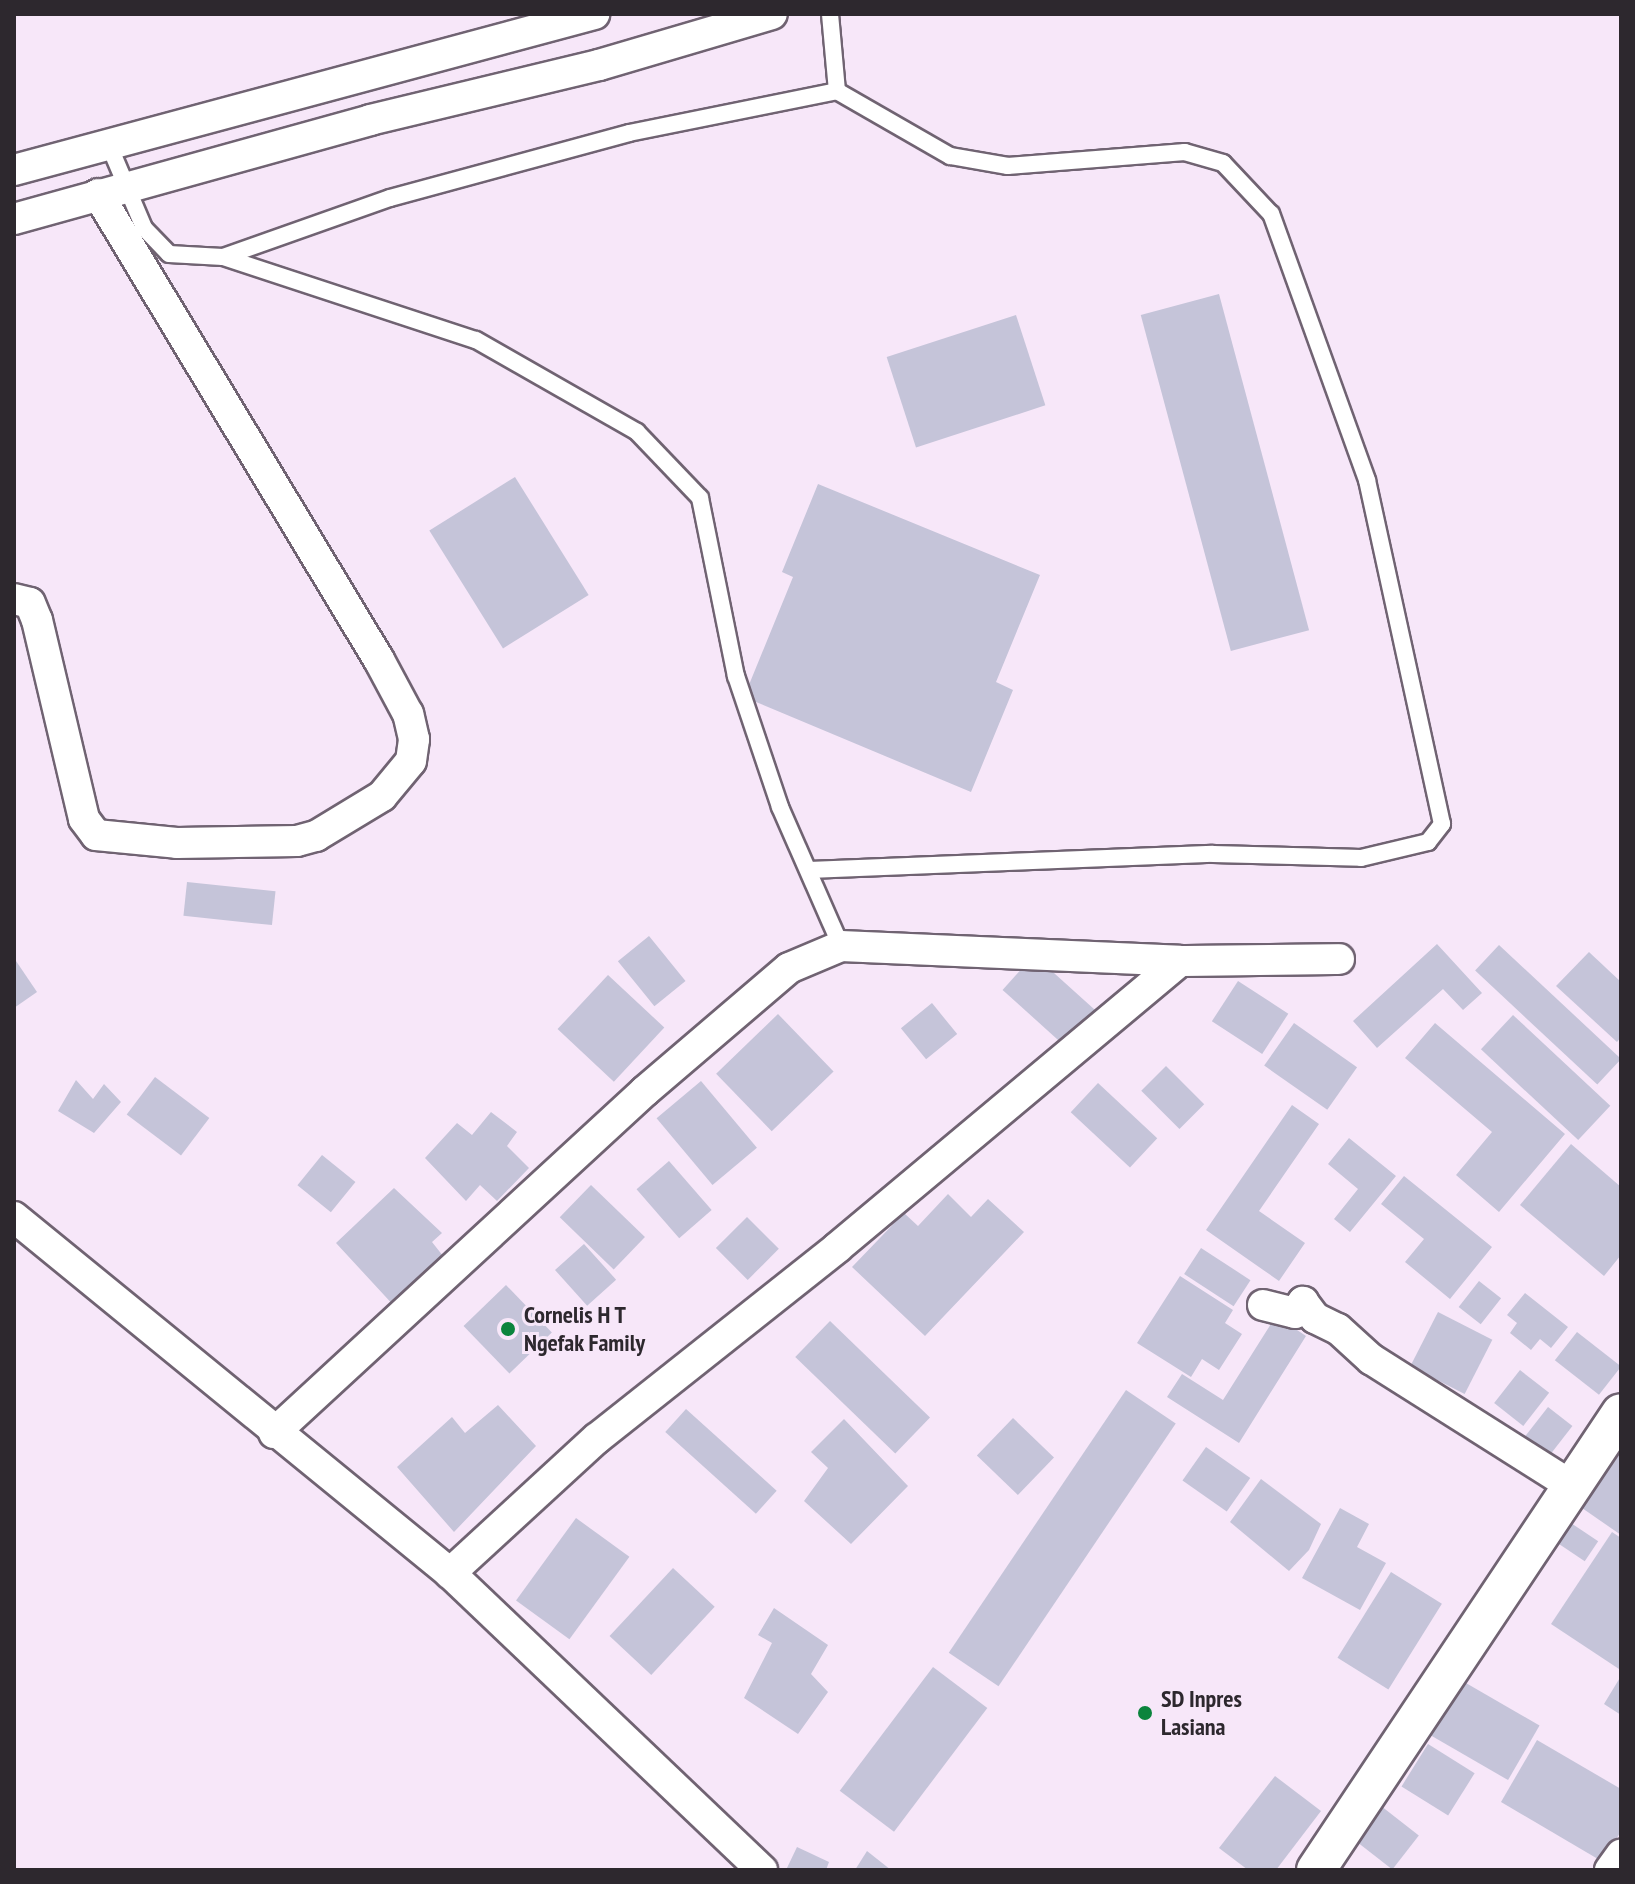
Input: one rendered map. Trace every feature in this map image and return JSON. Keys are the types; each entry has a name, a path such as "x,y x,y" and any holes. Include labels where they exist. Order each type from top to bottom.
{"street":[{"path":"14,170 594,14"},
{"path":"14,219 110,190 599,65 772,14"},
{"path":"14,599 30,603 37,620 84,819 96,835 177,843 297,841 316,836 382,796 411,761 414,739 408,714 110,190"},
{"path":"274,1433 745,1003 789,968 841,946 1180,961 1339,959"},
{"path":"450,1573 597,1438 825,1257 1180,961"},
{"path":"14,1217 274,1433 450,1573 762,1870"},
{"path":"1263,1305 1295,1313 1303,1302 1315,1318 1338,1329 1371,1359 1570,1485"},
{"path":"1316,1870 1570,1485 1621,1413"},
{"path":"1610,1870 1621,1855"}],"lane":[{"path":"830,14 837,91"},
{"path":"223,257 390,198 614,137 837,91 950,156 1008,166 1185,152 1223,163 1271,214 1367,480 1442,824 1428,842 1361,858 1213,854 809,870"},
{"path":"109,145 110,190 169,254 223,257 476,340 637,432 700,498 736,676 780,807 841,946"}],"building":[{"path":"1219,294 1309,630 1231,651 1141,315"},
{"path":"1016,315 1045,405 916,447 887,357"},
{"path":"515,477 589,595 503,648 429,531"},
{"path":"818,484 1040,575 996,682 1013,690 971,792 744,697 793,577 782,572"},
{"path":"187,882 276,891 272,925 183,916"},
{"path":"649,936 686,981 654,1006 618,961"},
{"path":"1437,944 1482,993 1463,1010 1443,989 1377,1048 1353,1021"},
{"path":"1499,945 1621,1059 1597,1084 1475,971"},
{"path":"1589,952 1621,982 1621,1037 1617,1042 1556,986"},
{"path":"1034,955 1096,1011 1065,1046 1003,990"},
{"path":"14,958 37,992 14,1008"},
{"path":"608,975 664,1028 614,1082 558,1029"},
{"path":"1238,981 1288,1014 1262,1054 1212,1021"},
{"path":"932,1003 957,1034 926,1059 901,1028"},
{"path":"778,1014 834,1072 772,1131 716,1074"},
{"path":"1513,1015 1610,1106 1578,1140 1481,1049"},
{"path":"1294,1023 1357,1067 1327,1110 1264,1066"},
{"path":"1435,1023 1565,1134 1499,1212 1456,1175 1492,1132 1405,1058"},
{"path":"1166,1066 1204,1104 1179,1129 1141,1091"},
{"path":"155,1077 209,1118 181,1155 127,1115"},
{"path":"76,1080 93,1099 104,1084 121,1102 94,1133 58,1111"},
{"path":"701,1081 757,1148 712,1185 657,1118"},
{"path":"1098,1083 1157,1138 1130,1167 1071,1112"},
{"path":"1292,1105 1319,1124 1259,1211 1305,1243 1279,1281 1206,1230"},
{"path":"491,1112 517,1132 507,1146 529,1168 497,1201 480,1185 466,1201 425,1158 457,1123 472,1135"},
{"path":"1349,1138 1396,1176 1350,1232 1334,1219 1358,1189 1328,1164"},
{"path":"1571,1144 1621,1187 1621,1255 1604,1276 1520,1205"},
{"path":"322,1155 355,1182 331,1212 297,1185"},
{"path":"669,1161 712,1210 679,1238 637,1189"},
{"path":"1404,1176 1492,1247 1450,1299 1405,1262 1424,1239 1381,1204"},
{"path":"591,1185 645,1237 614,1269 560,1217"},
{"path":"394,1188 442,1233 432,1242 447,1261 396,1308 336,1243"},
{"path":"948,1194 971,1217 988,1199 1024,1232 925,1336 852,1267 904,1213 918,1226"},
{"path":"747,1217 779,1249 748,1280 716,1248"},
{"path":"584,1244 616,1280 587,1306 555,1270"},
{"path":"1201,1248 1250,1280 1234,1306 1184,1274"},
{"path":"1180,1276 1233,1310 1225,1323 1242,1334 1219,1370 1202,1359 1191,1377 1137,1343"},
{"path":"1479,1281 1501,1298 1481,1324 1459,1307"},
{"name":"Cornelis H T Ngefak Family","path":"506,1285 552,1332 509,1373 464,1326"},
{"path":"1525,1293 1568,1327 1551,1348 1540,1339 1531,1350 1510,1333 1517,1323 1507,1315"},
{"path":"1438,1312 1492,1340 1465,1394 1410,1366"},
{"path":"1276,1316 1306,1336 1239,1443 1167,1397 1182,1374 1223,1400"},
{"path":"830,1321 930,1418 895,1454 795,1357"},
{"path":"1577,1332 1621,1366 1599,1395 1555,1360"},
{"path":"1520,1370 1549,1393 1523,1426 1494,1403"},
{"path":"1126,1390 1176,1424 998,1686 949,1653"},
{"path":"498,1405 536,1446 454,1532 397,1467 452,1417 465,1433"},
{"path":"1548,1407 1572,1426 1547,1459 1522,1440"},
{"path":"686,1409 777,1491 756,1514 665,1432"},
{"path":"1013,1418 1054,1458 1018,1495 977,1455"},
{"path":"844,1419 908,1486 851,1544 804,1501 828,1468 811,1452"},
{"path":"1206,1447 1250,1478 1227,1512 1182,1481"},
{"path":"1621,1452 1621,1535 1582,1508"},
{"path":"1261,1479 1321,1524 1309,1550 1289,1571 1230,1522"},
{"path":"1340,1508 1369,1524 1357,1547 1386,1563 1360,1610 1302,1578"},
{"path":"576,1518 629,1557 569,1639 516,1601"},
{"path":"1565,1519 1598,1541 1585,1561 1552,1539"},
{"path":"1612,1532 1621,1538 1619,1669 1551,1624"},
{"path":"673,1568 715,1607 651,1675 610,1636"},
{"path":"1391,1572 1442,1604 1388,1689 1337,1658"},
{"path":"774,1608 828,1645 811,1674 828,1692 798,1734 744,1698 772,1643 758,1635"},
{"path":"933,1667 987,1708 894,1832 840,1791"},
{"path":"1621,1676 1621,1715 1604,1704"},
{"path":"1459,1679 1540,1726 1508,1780 1428,1734"},
{"path":"1537,1740 1621,1789 1621,1831 1603,1862 1501,1802"},
{"path":"1428,1744 1475,1773 1448,1816 1402,1786"},
{"path":"1275,1776 1321,1811 1276,1870 1248,1870 1219,1848"},
{"path":"1381,1806 1419,1836 1392,1869 1355,1840"},
{"path":"797,1847 829,1862 826,1870 786,1870"},
{"path":"867,1851 891,1870 855,1870"}],"place":[{"name":"Cornelis H T Ngefak Family","path":"508,1329"},
{"name":"SD Inpres Lasiana","path":"1145,1713"}]}
